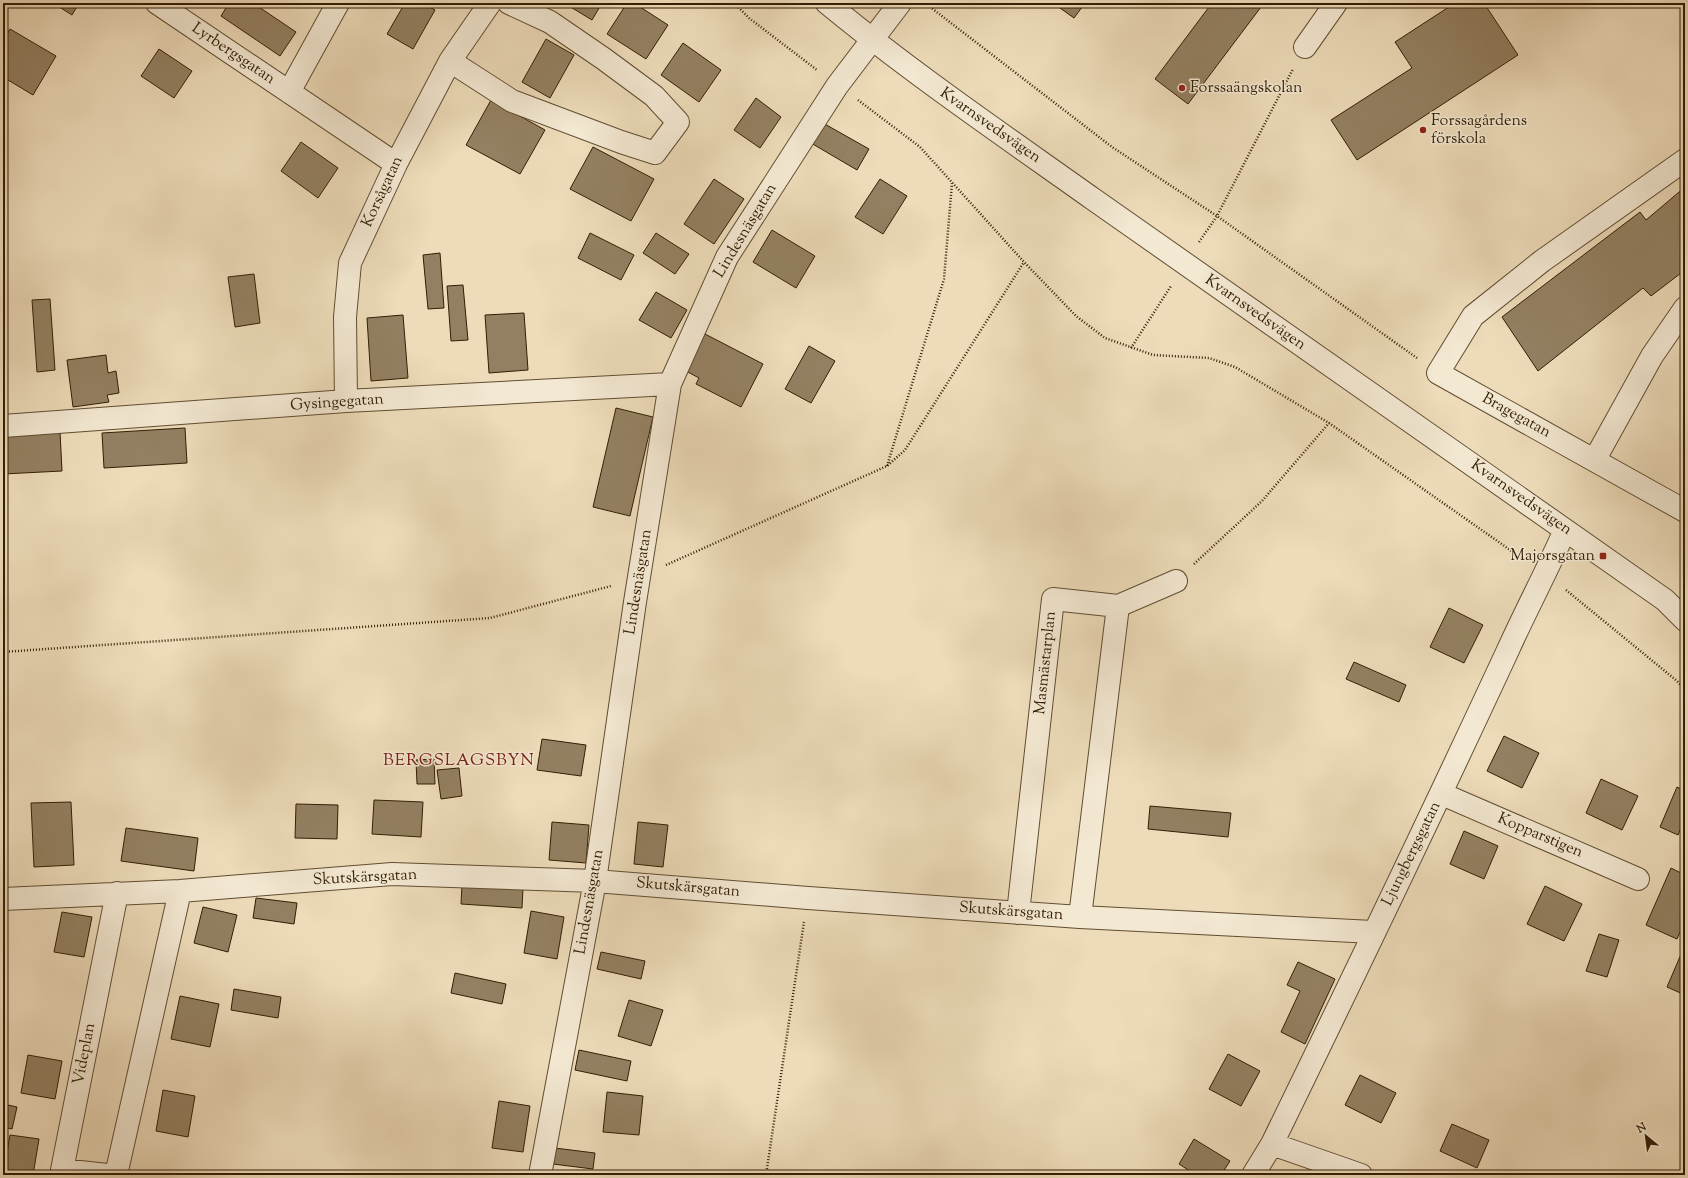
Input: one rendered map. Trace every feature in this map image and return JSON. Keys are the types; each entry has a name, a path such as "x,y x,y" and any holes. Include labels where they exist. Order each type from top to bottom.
{"street":[{"name":"Lyrbergsgatan","path":"157,3 396,164"},
{"name":"Lyrbergsgatan","path":"289,92 338,3"},
{"name":"Korsågatan","path":"346,402 345,317 350,263 396,164 450,61 490,3"},
{"path":"450,61 512,101 621,142 655,153 678,122 654,96 550,22 509,3"},
{"name":"Kvarnsvedsvägen","path":"827,3 872,40 1187,266 1665,600 1685,620"},
{"name":"Lindesnäsgatan","path":"540,1175 595,881 670,384 727,257 837,86 900,3"},
{"path":"1305,47 1336,3"},
{"path":"1438,373 1473,316 1542,261 1685,160"},
{"path":"1595,459 1652,356 1685,308"},
{"name":"Bragegatan","path":"1438,373 1595,459 1685,511"},
{"name":"Gysingegatan","path":"3,426 346,402 670,384"},
{"name":"Ljungbergsgatan","path":"1253,1175 1272,1144 1373,932 1442,794 1509,648 1546,574 1565,530"},
{"path":"1080,917 1118,606 1176,581"},
{"name":"Masmästarplan","path":"1018,913 1053,599 1118,606"},
{"name":"Kopparstigen","path":"1442,794 1638,878"},
{"name":"Skutskärsgatan","path":"3,899 180,891 392,874 595,881 1018,913 1373,932"},
{"path":"116,1175 180,891"},
{"name":"Videplan","path":"108,1175 62,1170 117,893"},
{"path":"1272,1144 1360,1175"}],"path":[{"path":"734,3 749,18 837,86 920,147 1024,262 1076,316 1105,338 1153,355 1209,358 1235,367 1329,423 1546,574 1685,690"},
{"path":"924,3 1112,147 1217,216 1438,373"},
{"path":"1197,246 1217,216 1305,47"},
{"path":"887,466 944,279 952,183"},
{"path":"3,652 490,618 640,578 887,466 905,450 1024,262"},
{"path":"1131,348 1171,285"},
{"path":"1176,581 1262,501 1329,423"},
{"path":"766,1175 808,898"}],"building":[{"path":"53,3 79,3 72,15"},
{"path":"229,3 253,3 296,32 280,56 221,16"},
{"path":"405,3 423,3 435,10 413,49 387,34"},
{"path":"564,3 602,3 592,20"},
{"path":"627,3 634,3 668,25 646,59 607,34"},
{"path":"1053,3 1085,3 1074,18"},
{"path":"1212,3 1264,3 1188,104 1155,79"},
{"path":"1455,3 1484,3 1518,55 1357,160 1331,120 1412,68 1395,42"},
{"path":"10,29 56,56 33,95 3,77 3,41"},
{"path":"546,39 574,55 550,98 522,82"},
{"path":"683,43 721,70 699,102 661,75"},
{"path":"159,49 192,71 174,98 141,76"},
{"path":"756,98 781,117 760,148 734,130"},
{"path":"491,100 545,130 520,174 466,145"},
{"path":"823,123 869,149 857,170 811,143"},
{"path":"301,142 338,168 318,198 281,171"},
{"path":"593,147 654,179 631,221 570,189"},
{"path":"714,179 744,199 714,244 684,224"},
{"path":"880,179 907,196 883,234 855,217"},
{"path":"1685,187 1685,270 1651,296 1643,288 1538,371 1502,317 1640,212 1646,220"},
{"path":"772,230 815,256 796,288 753,262"},
{"path":"590,233 634,255 621,280 578,258"},
{"path":"656,233 689,254 675,274 643,253"},
{"path":"440,253 444,308 428,309 423,255"},
{"path":"254,274 260,323 235,327 228,277"},
{"path":"463,285 468,340 451,341 447,286"},
{"path":"656,292 687,310 671,338 639,320"},
{"path":"50,299 55,370 37,372 32,300"},
{"path":"524,313 528,370 489,373 485,315"},
{"path":"403,315 408,378 371,381 367,318"},
{"path":"705,334 763,364 741,407 696,384 699,378 686,371"},
{"path":"809,346 835,361 811,403 785,389"},
{"path":"106,355 108,373 116,371 119,393 107,395 109,402 73,407 67,360"},
{"path":"616,408 653,417 630,516 593,507"},
{"path":"185,428 187,463 104,468 102,433"},
{"path":"60,432 62,471 3,474 3,434"},
{"path":"1449,608 1483,625 1464,663 1430,647"},
{"path":"1354,662 1406,685 1399,702 1346,679"},
{"path":"1504,736 1539,753 1522,788 1487,771"},
{"path":"542,739 586,745 581,776 537,770"},
{"path":"434,759 435,784 417,784 416,760"},
{"path":"459,768 462,796 441,799 437,770"},
{"path":"1601,779 1638,796 1622,830 1586,813"},
{"path":"1677,787 1685,791 1685,819 1678,835 1660,827"},
{"path":"374,800 423,802 421,837 372,834"},
{"path":"71,802 74,865 34,867 31,803"},
{"path":"296,804 338,805 337,839 295,838"},
{"path":"1150,806 1231,813 1228,837 1148,829"},
{"path":"552,822 589,825 586,863 549,860"},
{"path":"638,822 668,825 663,867 634,864"},
{"path":"126,828 198,838 194,871 121,861"},
{"path":"1464,831 1498,846 1484,879 1450,864"},
{"path":"1671,868 1685,875 1685,920 1677,939 1646,925"},
{"path":"462,884 523,888 522,908 461,904"},
{"path":"1545,886 1582,904 1564,941 1527,924"},
{"path":"256,898 297,903 294,924 253,918"},
{"path":"203,907 237,915 228,952 194,943"},
{"path":"531,911 564,917 557,959 524,953"},
{"path":"62,912 92,917 84,957 54,952"},
{"path":"1599,934 1619,940 1607,977 1586,971"},
{"path":"1685,945 1685,995 1667,987"},
{"path":"601,952 645,961 641,979 597,969"},
{"path":"1298,962 1335,979 1305,1044 1281,1032 1300,991 1287,985"},
{"path":"455,973 506,984 502,1004 451,993"},
{"path":"234,989 281,997 278,1018 231,1010"},
{"path":"180,996 219,1004 210,1047 171,1039"},
{"path":"629,1000 663,1010 651,1046 618,1036"},
{"path":"579,1050 631,1061 627,1081 575,1070"},
{"path":"1228,1054 1260,1071 1241,1106 1209,1089"},
{"path":"28,1055 62,1061 55,1099 21,1093"},
{"path":"1360,1075 1396,1093 1381,1123 1345,1105"},
{"path":"163,1090 195,1096 188,1137 156,1131"},
{"path":"607,1092 643,1096 639,1135 603,1132"},
{"path":"499,1101 530,1106 523,1152 492,1148"},
{"path":"3,1104 17,1107 12,1129 3,1127"},
{"path":"1452,1124 1489,1140 1477,1168 1440,1151"},
{"path":"10,1135 39,1139 33,1175 3,1175"},
{"path":"1194,1139 1230,1161 1221,1175 1196,1175 1179,1164"},
{"path":"555,1148 595,1153 593,1169 553,1164"},
{"path":"1293,1170 1301,1175 1290,1175"},
{"path":"1540,1171 1546,1175 1538,1175"}],"place":[{"name":"Forssaängskolan","path":"1182,88"},
{"name":"Forssagårdens förskola","path":"1423,130"},
{"name":"Majorsgatan","path":"1603,556"}],"district":[{"name":"BERGSLAGSBYN","path":"459,761"}]}
